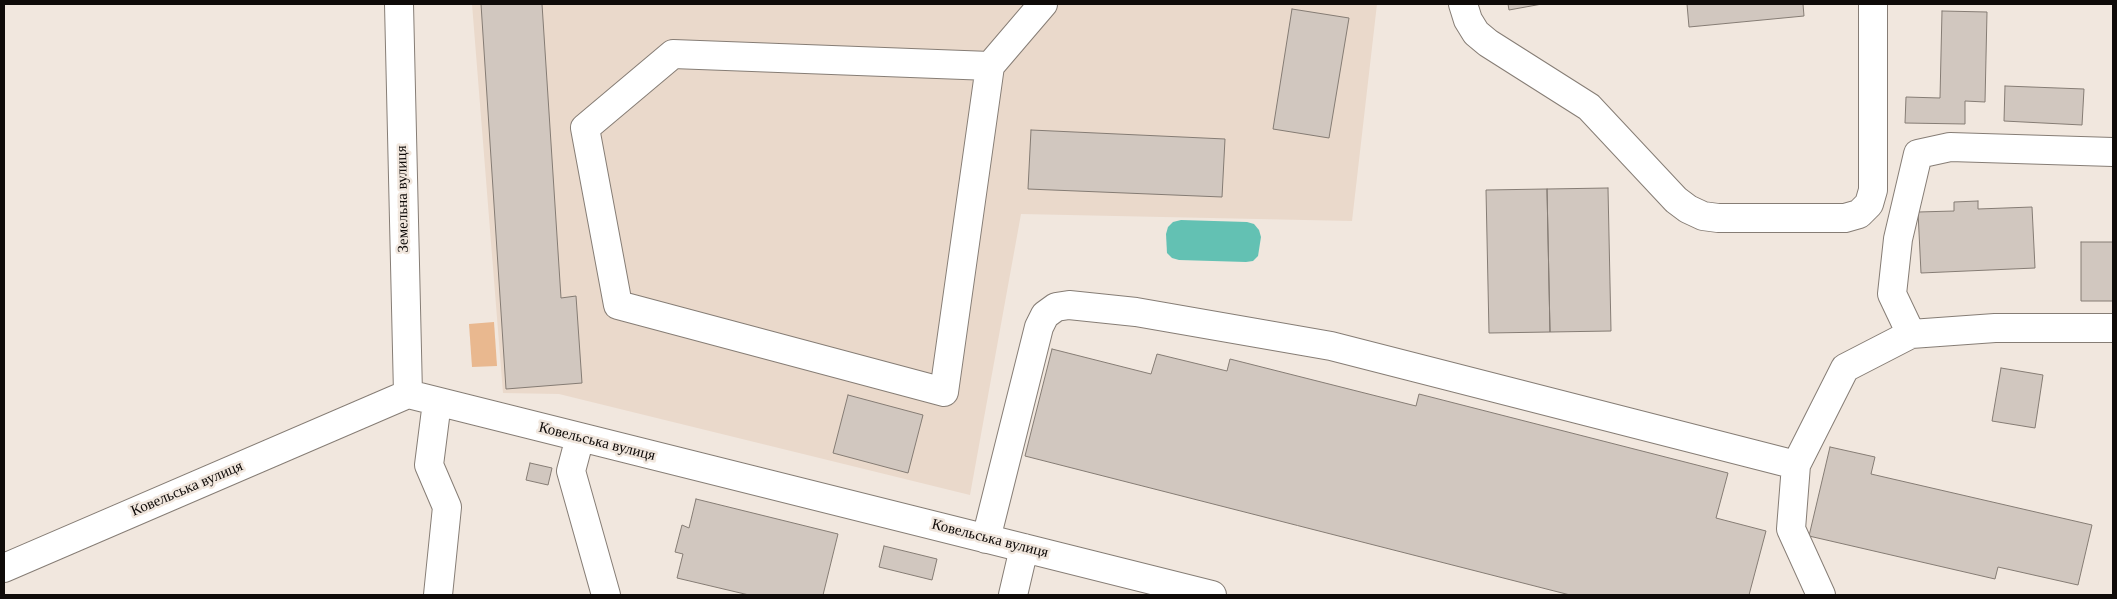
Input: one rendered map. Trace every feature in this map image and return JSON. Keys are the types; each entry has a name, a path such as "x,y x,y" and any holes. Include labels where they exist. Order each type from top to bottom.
{"street":[{"name":"Земельна вулиця","path":"399,4 408,394"},
{"path":"990,66 673,54 585,128 618,305 944,392 990,66 1043,4"},
{"path":"1463,4 1468,20 1476,33 1488,43 1589,107 1676,200 1688,210 1702,216 1718,218 1845,218 1859,214 1869,204 1873,190 1873,4"},
{"path":"1911,334 1892,294 1898,239 1918,154 1950,147 2113,152"},
{"path":"986,538 1039,327 1045,315 1050,311 1069,305 1136,312 1331,346 1796,465"},
{"path":"1821,595 1791,529 1796,465 1845,368 1911,334 1995,328 2113,328"},
{"name":"Ковельська вулиця","path":"4,568 408,394 1212,595"},
{"path":"437,402 429,465 447,507 438,595"},
{"path":"580,437 571,471 606,595"},
{"path":"1013,595 1024,548"}],"shaded area":[{"path":"472,4 1377,4 1352,221 1021,214 970,495 559,394 503,393"},
{"path":"494,322 497,366 472,367 469,324"}],"water":[{"path":"1181,220 1247,222 1254,224 1259,230 1261,237 1258,256 1253,261 1246,262 1179,260 1172,258 1167,253 1166,234 1168,227 1173,222"}],"building":[{"path":"481,4 542,4 561,298 576,296 582,383 506,389"},
{"path":"1508,4 1542,4 1509,10"},
{"path":"1687,4 1803,4 1804,16 1689,27"},
{"path":"1292,9 1349,18 1329,138 1273,129"},
{"path":"1942,11 1987,12 1985,102 1965,101 1965,124 1905,123 1906,97 1940,98"},
{"path":"2005,86 2084,89 2082,125 2004,121"},
{"path":"1031,130 1225,139 1222,197 1028,189"},
{"path":"1608,188 1611,331 1550,332 1547,189"},
{"path":"1547,189 1550,332 1489,333 1486,190"},
{"path":"1978,201 1978,209 2032,207 2035,268 1921,273 1918,212 1954,211 1954,202"},
{"path":"2081,242 2113,242 2113,301 2081,301"},
{"path":"1052,349 1151,374 1157,354 1227,371 1230,359 1416,406 1419,394 1728,473 1716,518 1766,531 1749,595 1570,595 1025,456"},
{"path":"2001,368 2043,375 2035,428 1992,421"},
{"path":"848,395 923,415 908,473 833,453"},
{"path":"1830,447 1875,457 1871,474 2092,525 2078,585 1998,567 1995,579 1809,536"},
{"path":"530,463 552,468 548,485 526,480"},
{"path":"696,499 838,534 823,595 749,595 677,578 683,554 675,552 682,525 689,528"},
{"path":"884,546 937,559 932,580 879,567"}]}
